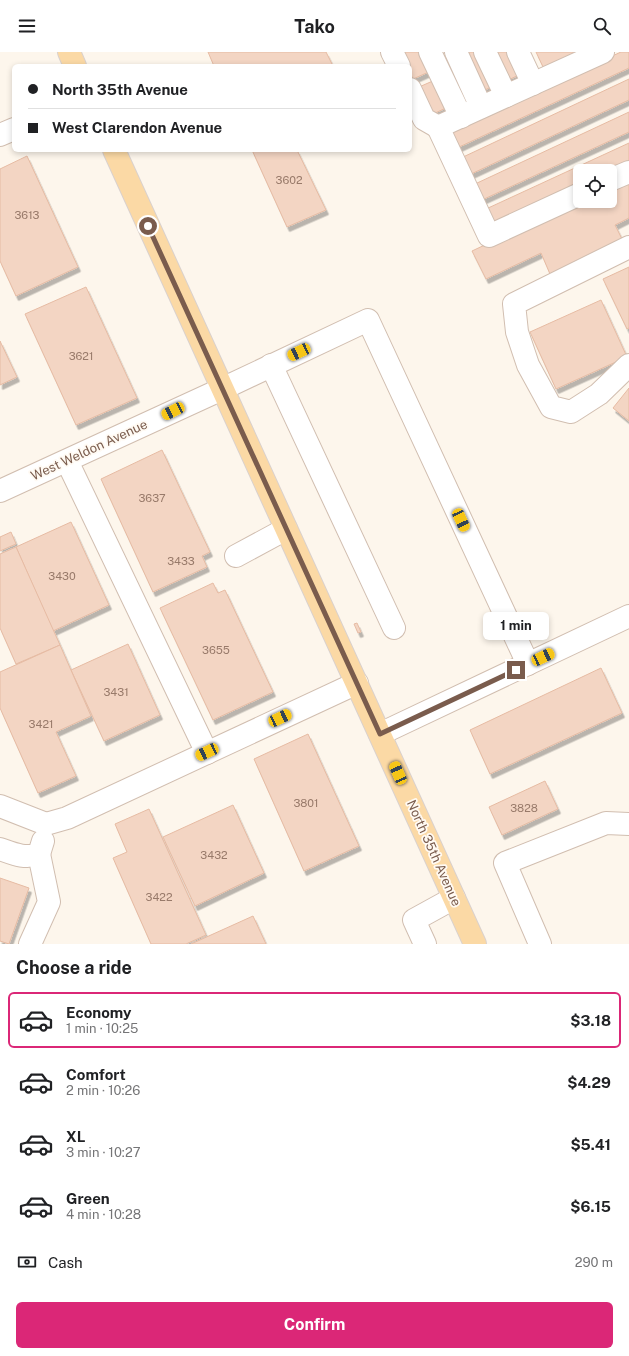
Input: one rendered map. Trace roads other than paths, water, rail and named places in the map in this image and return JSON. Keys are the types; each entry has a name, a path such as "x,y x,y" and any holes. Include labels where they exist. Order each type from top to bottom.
{"main road":[{"path":"69,52 74,64"},
{"name":"North 35th Avenue","path":"115,152 475,944"}],"street":[{"path":"392,52 398,64"},
{"path":"430,52 461,116"},
{"path":"456,52 481,107"},
{"path":"485,52 506,96"},
{"path":"518,52 533,84"},
{"path":"438,127 603,52"},
{"path":"412,93 424,119 438,127 489,236 573,197"},
{"path":"0,135 12,130"},
{"path":"617,177 629,172"},
{"path":"629,247 514,304 517,332 528,365 551,407 571,412 599,394 629,365"},
{"name":"West Weldon Avenue","path":"0,491 368,320 528,664"},
{"path":"271,365 394,628"},
{"path":"66,461 207,752"},
{"path":"236,556 286,529"},
{"path":"380,734 629,616"},
{"path":"0,806 46,824 67,818 357,683"},
{"path":"540,944 505,863 606,823 629,824"},
{"path":"30,944 49,902 39,854 43,845 46,824"},
{"path":"0,849 19,856 31,857 39,854"},
{"path":"425,944 414,920 454,898"}]}
